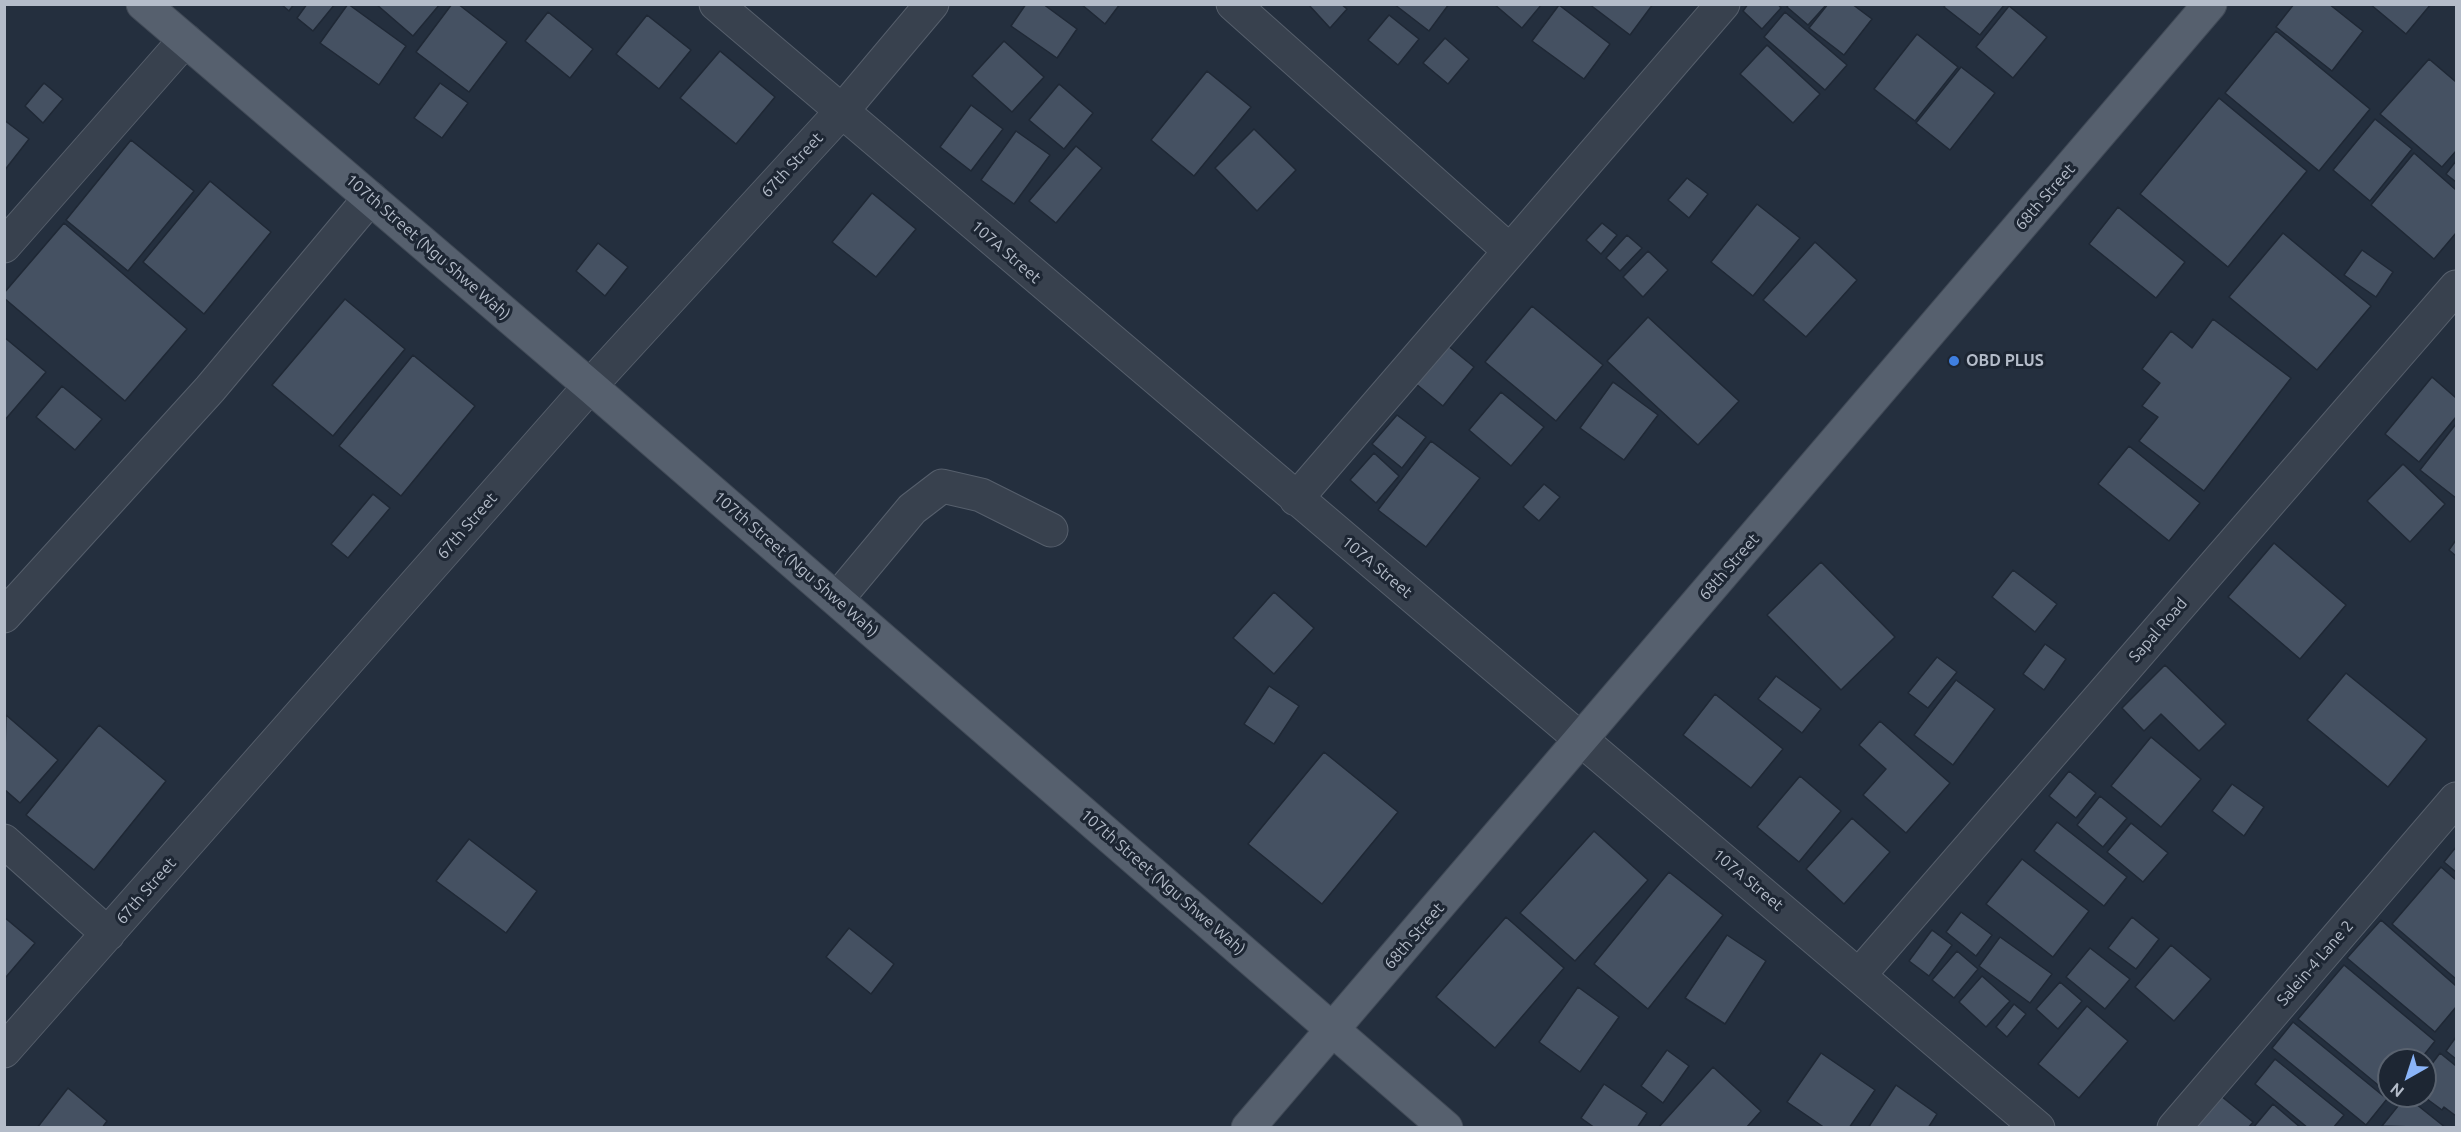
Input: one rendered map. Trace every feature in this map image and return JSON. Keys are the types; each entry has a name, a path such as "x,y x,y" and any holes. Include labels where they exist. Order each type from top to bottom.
{"main road":[{"name":"107th Street (Ngu Shwe Wah)","path":"143,4 837,599 1446,1128"},
{"name":"68th Street","path":"1248,1128 2210,4"}],"street":[{"name":"107A Street","path":"716,4 1296,499 1860,974 2038,1128"},
{"name":"67th Street","path":"4,1051 590,386 842,111 933,4"},
{"path":"1233,4 1510,251"},
{"path":"1296,499 1723,4"},
{"path":"4,246 185,40"},
{"path":"4,616 210,389 370,198"},
{"name":"Sapal Road","path":"1860,974 2457,287"},
{"path":"837,599 912,509 942,486 981,495 1052,530"},
{"name":"Salein-4 Lane 2","path":"2174,1128 2457,799"},
{"path":"4,841 108,934"}],"building":[{"path":"281,4 294,4 289,11"},
{"path":"307,4 335,4 313,31 297,18"},
{"path":"348,4 406,46 379,85 320,43"},
{"path":"376,4 440,4 413,36"},
{"path":"452,4 458,4 507,42 469,92 416,52"},
{"path":"1026,4 1043,4 1077,29 1057,58 1011,26"},
{"path":"1081,4 1120,4 1105,24"},
{"path":"1308,4 1341,4 1347,9 1330,28"},
{"path":"1394,4 1449,4 1429,31"},
{"path":"1494,4 1542,4 1522,28"},
{"path":"1589,4 1653,4 1630,35"},
{"path":"1748,4 1778,4 1781,8 1762,29 1743,11"},
{"path":"1789,4 1827,4 1808,25 1787,7"},
{"path":"1828,4 1852,4 1872,19 1844,55 1809,28"},
{"path":"1946,4 2005,4 1980,35 1944,7"},
{"path":"2294,4 2329,4 2363,31 2332,71 2276,27"},
{"path":"2370,4 2431,4 2406,34"},
{"path":"1559,5 1610,44 1584,79 1532,41"},
{"path":"2009,6 2047,37 2013,78 1976,47"},
{"path":"548,12 593,49 570,78 525,41"},
{"path":"1785,12 1847,65 1825,90 1764,37"},
{"path":"647,15 691,50 659,89 616,54"},
{"path":"1389,15 1419,39 1398,65 1368,40"},
{"path":"2276,31 2370,109 2319,171 2225,93"},
{"path":"1917,34 1958,67 1915,121 1874,89"},
{"path":"1445,38 1469,59 1448,84 1423,63"},
{"path":"1004,41 1044,77 1012,112 972,76"},
{"path":"1767,45 1820,94 1793,123 1740,74"},
{"path":"720,51 775,97 736,144 680,98"},
{"path":"2429,59 2456,82 2456,151 2442,167 2380,114"},
{"path":"1961,67 1995,93 1950,150 1916,123"},
{"path":"1207,71 1251,107 1194,176 1151,140"},
{"path":"44,83 63,99 43,123 25,106"},
{"path":"440,83 468,103 442,138 414,118"},
{"path":"1059,84 1093,113 1064,149 1029,120"},
{"path":"2219,98 2307,171 2228,267 2140,194"},
{"path":"971,105 1003,129 971,171 940,147"},
{"path":"2375,119 2412,149 2370,201 2333,170"},
{"path":"4,120 29,139 4,171"},
{"path":"1254,129 1296,170 1257,211 1215,168"},
{"path":"1016,131 1050,155 1014,204 981,180"},
{"path":"131,140 194,191 128,271 66,220"},
{"path":"1076,146 1102,168 1056,223 1029,201"},
{"path":"2414,153 2456,190 2456,233 2434,259 2371,205"},
{"path":"2456,161 2456,182 2446,174"},
{"path":"1687,178 1708,194 1689,218 1668,200"},
{"path":"210,181 271,232 204,314 143,262"},
{"path":"872,193 916,229 876,277 832,242"},
{"path":"1757,204 1800,238 1753,296 1711,262"},
{"path":"2118,207 2185,262 2156,298 2089,244"},
{"path":"64,223 187,329 125,401 4,298 4,293"},
{"path":"1602,223 1617,235 1601,254 1586,240"},
{"path":"2283,233 2371,306 2317,370 2229,297"},
{"path":"1627,235 1642,248 1620,271 1606,258"},
{"path":"1815,242 1857,280 1806,337 1763,300"},
{"path":"598,243 628,267 605,296 576,271"},
{"path":"2362,250 2393,272 2376,297 2344,275"},
{"path":"1648,251 1668,270 1643,297 1623,277"},
{"path":"345,299 405,349 333,436 272,385"},
{"path":"1532,306 1603,365 1556,421 1485,362"},
{"path":"1648,317 1739,401 1698,445 1607,361"},
{"path":"2213,319 2291,378 2204,491 2139,441 2158,417 2142,406 2160,383 2142,369 2171,331 2192,348"},
{"path":"4,337 46,372 4,421"},
{"path":"1447,345 1474,367 1443,406 1416,384"},
{"path":"413,355 475,406 401,496 339,446"},
{"path":"2432,377 2456,398 2456,417 2419,462 2385,434"},
{"path":"1613,382 1658,415 1624,460 1580,428"},
{"path":"62,386 102,419 75,450 36,417"},
{"path":"1501,392 1544,427 1511,466 1469,430"},
{"path":"1397,415 1426,437 1402,468 1372,444"},
{"path":"2456,424 2456,498 2420,470"},
{"path":"1431,441 1480,478 1426,547 1378,510"},
{"path":"2129,446 2200,503 2169,541 2098,484"},
{"path":"1374,453 1399,476 1376,503 1350,480"},
{"path":"2403,464 2445,504 2410,542 2367,501"},
{"path":"1544,484 1560,497 1539,521 1523,507"},
{"path":"373,494 390,508 348,558 331,544"},
{"path":"2456,540 2456,556 2449,550"},
{"path":"2274,543 2346,605 2300,659 2228,597"},
{"path":"1821,562 1895,637 1841,690 1767,615"},
{"path":"2013,570 2057,604 2035,632 1992,597"},
{"path":"1274,592 1314,628 1274,674 1233,638"},
{"path":"2045,644 2066,659 2044,690 2023,674"},
{"path":"1937,657 1957,672 1928,708 1908,693"},
{"path":"2165,665 2226,724 2199,751 2161,714 2144,731 2122,708"},
{"path":"2346,673 2427,739 2388,787 2307,720"},
{"path":"1776,676 1821,709 1802,733 1758,699"},
{"path":"1956,680 1995,709 1953,765 1914,735"},
{"path":"1269,686 1299,706 1274,744 1244,724"},
{"path":"1715,694 1783,749 1751,788 1683,735"},
{"path":"6,715 58,760 20,803 4,789"},
{"path":"1880,721 1950,783 1906,833 1863,795 1886,769 1859,745"},
{"path":"99,725 166,781 94,870 26,815"},
{"path":"2151,737 2201,779 2161,827 2111,786"},
{"path":"1324,752 1398,812 1322,904 1248,844"},
{"path":"2069,771 2096,793 2076,818 2049,796"},
{"path":"1800,776 1841,811 1799,862 1757,827"},
{"path":"2232,784 2264,807 2244,836 2212,811"},
{"path":"2100,796 2127,818 2103,847 2077,825"},
{"path":"1852,818 1890,852 1844,904 1806,869"},
{"path":"2057,822 2127,877 2104,906 2034,851"},
{"path":"2131,823 2168,853 2143,882 2107,852"},
{"path":"1594,831 1648,880 1575,961 1520,913"},
{"path":"469,839 537,891 506,933 436,881"},
{"path":"2456,847 2456,872 2444,862"},
{"path":"2022,859 2089,911 2053,957 1986,904"},
{"path":"2441,867 2456,880 2456,979 2392,924"},
{"path":"1669,872 1723,915 1648,1009 1594,964"},
{"path":"1961,912 1992,935 1976,956 1946,932"},
{"path":"4,917 35,943 6,977 4,976"},
{"path":"1506,917 1564,968 1495,1048 1436,997"},
{"path":"2132,917 2159,939 2136,969 2108,948"},
{"path":"2381,920 2456,986 2456,1007 2435,1032 2347,958"},
{"path":"849,928 894,964 871,994 826,957"},
{"path":"1932,930 1952,945 1929,976 1909,961"},
{"path":"1727,935 1766,961 1725,1024 1685,998"},
{"path":"2000,937 2052,974 2030,1003 1979,966"},
{"path":"2171,945 2211,979 2174,1021 2135,987"},
{"path":"2090,948 2130,979 2105,1009 2066,977"},
{"path":"1957,951 1978,969 1954,998 1932,980"},
{"path":"2344,965 2435,1041 2429,1048 2377,1048 2377,1084 2298,1019"},
{"path":"1982,976 2010,1001 1986,1027 1959,1002"},
{"path":"2060,982 2082,1001 2058,1029 2036,1009"},
{"path":"1578,987 1619,1017 1580,1072 1539,1042"},
{"path":"2014,1004 2026,1014 2007,1037 1996,1027"},
{"path":"2087,1006 2128,1041 2079,1098 2038,1064"},
{"path":"2293,1022 2377,1091 2377,1108 2380,1108 2366,1125 2272,1048"},
{"path":"2456,1037 2456,1059 2446,1051"},
{"path":"1667,1050 1689,1066 1663,1103 1641,1086"},
{"path":"1821,1053 1875,1090 1849,1128 1825,1128 1787,1102"},
{"path":"2440,1053 2456,1066 2456,1116 2444,1107 2442,1110 2437,1106 2437,1057"},
{"path":"2275,1059 2344,1115 2333,1128 2308,1128 2255,1084"},
{"path":"1713,1067 1761,1111 1746,1128 1658,1128"},
{"path":"1604,1084 1647,1113 1637,1128 1595,1128 1581,1118"},
{"path":"1896,1085 1937,1114 1928,1128 1868,1128"},
{"path":"68,1088 107,1121 102,1128 37,1128"},
{"path":"2221,1096 2253,1122 2248,1128 2194,1128"},
{"path":"2273,1104 2301,1128 2253,1128"},
{"path":"2396,1108 2421,1108 2446,1128 2382,1126"}],"place":[{"name":"OBD PLUS","path":"1954,361"}]}
